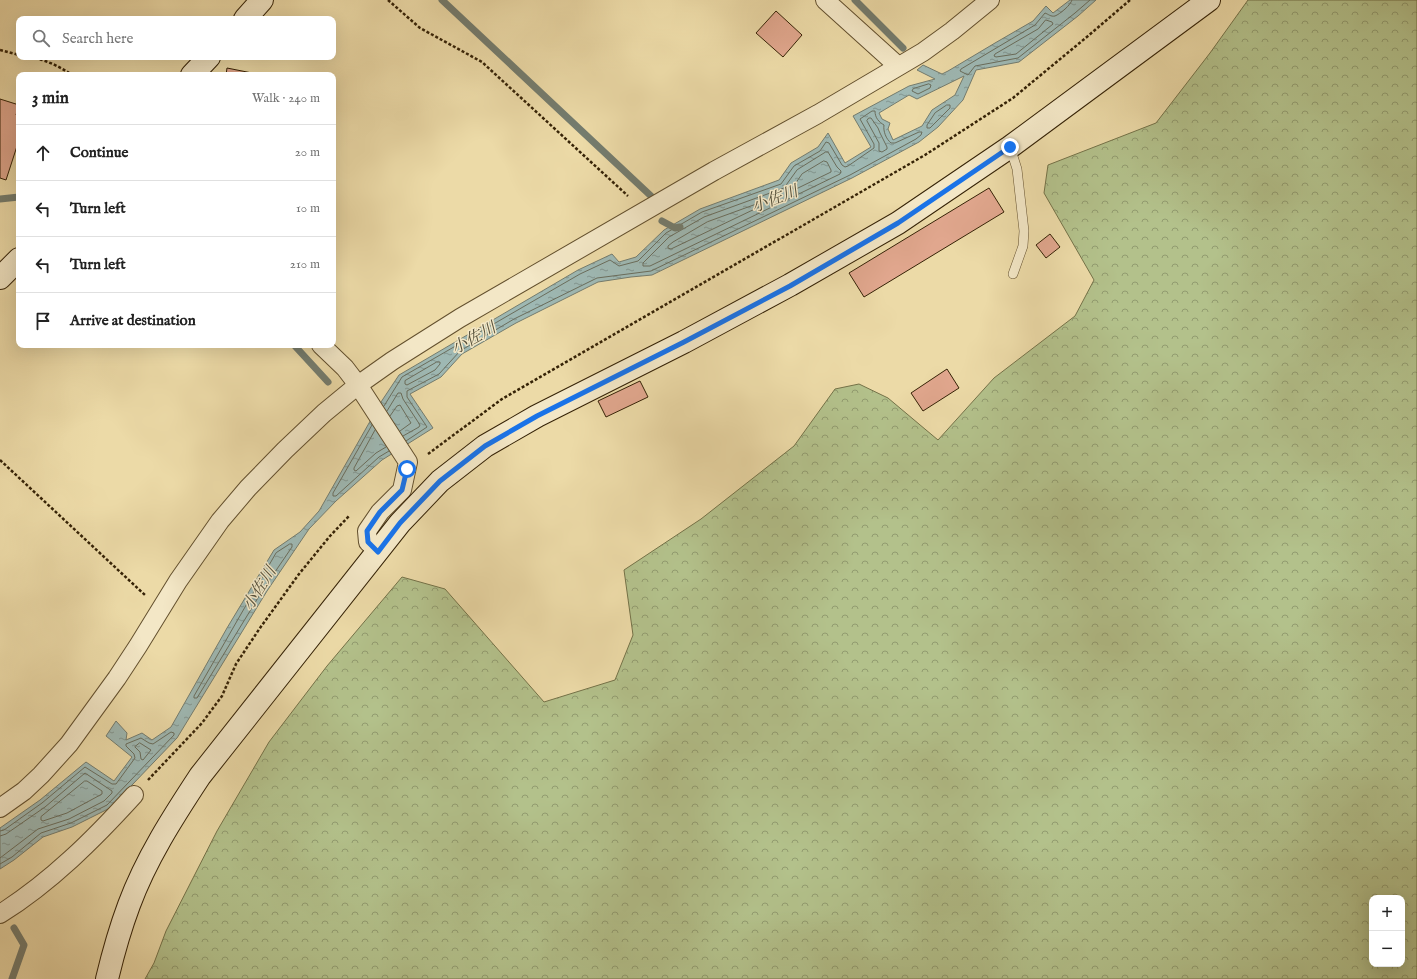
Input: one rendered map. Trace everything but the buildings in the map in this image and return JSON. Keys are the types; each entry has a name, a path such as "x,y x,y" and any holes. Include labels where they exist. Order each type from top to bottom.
{"street":[{"path":"248,16 262,0"},
{"path":"825,0 898,66"},
{"path":"0,808 24,791 41,775 69,744 126,665 178,581 220,521 248,488 324,413 360,388 392,361 460,318 714,171 818,114 923,52 990,0"},
{"path":"107,979 129,905 149,861 172,818 200,776 400,523 440,481 485,446 537,416 684,342 790,286 898,223 1010,147 1209,0"},
{"path":"195,72 206,60"},
{"path":"0,278 16,262"},
{"path":"324,348 345,368 360,388 408,462 402,490 380,512 367,531 368,542 378,552"},
{"path":"0,914 38,887 69,862 100,832 134,795"}],"lane":[{"path":"1010,147 1017,169 1024,231 1023,246 1013,274"}],"path":[{"path":"388,0 420,28 482,62 630,198"},
{"path":"0,50 16,54"},
{"path":"44,60 68,72"},
{"path":"0,460 160,609"}],"green space":[{"path":"1248,0 1417,0 1417,979 145,979 154,963 166,931 217,831 269,742 327,666 402,577 445,589 544,702 615,680 633,635 624,570 701,519 794,446 835,389 859,384 888,398 938,440 994,378 1075,316 1094,280 1044,193 1048,165 1156,123 1210,53"}],"water":[{"name":"小佐川","path":"1070,0 1096,0 1019,62 976,70 963,100 938,127 919,142 852,178 652,275 598,282 516,323 462,354 441,377 410,394 433,428 382,460 336,501 309,529 267,591 177,738 110,808 72,827 43,837 0,869 0,828 40,800 86,762 114,781 132,757 106,736 116,721 127,733 126,740 142,733 152,740 171,727 227,628 274,550 300,532 319,511 381,402 399,375 578,270 612,254 619,262 636,257 664,230 700,209 779,180 791,163 818,147 828,133 845,163 871,147 853,116 909,86 935,79 917,70 923,65 942,74 1033,21 1046,6 1053,13","holes":["964,76 955,95 932,110 922,126 893,140 888,129 890,123 882,119 879,113 909,95 917,99"]}],"waterway":[{"path":"442,0 651,196"},
{"path":"855,0 903,48"},
{"path":"0,199 16,197"},
{"path":"662,221 675,228 680,227"},
{"path":"297,348 328,382"},
{"path":"12,979 24,945 14,928"}],"route":[{"path":"407,469 402,490 380,512 367,531 368,542 378,552 400,523 440,481 485,446 537,416 684,342 790,286 898,223 1010,147"}]}
